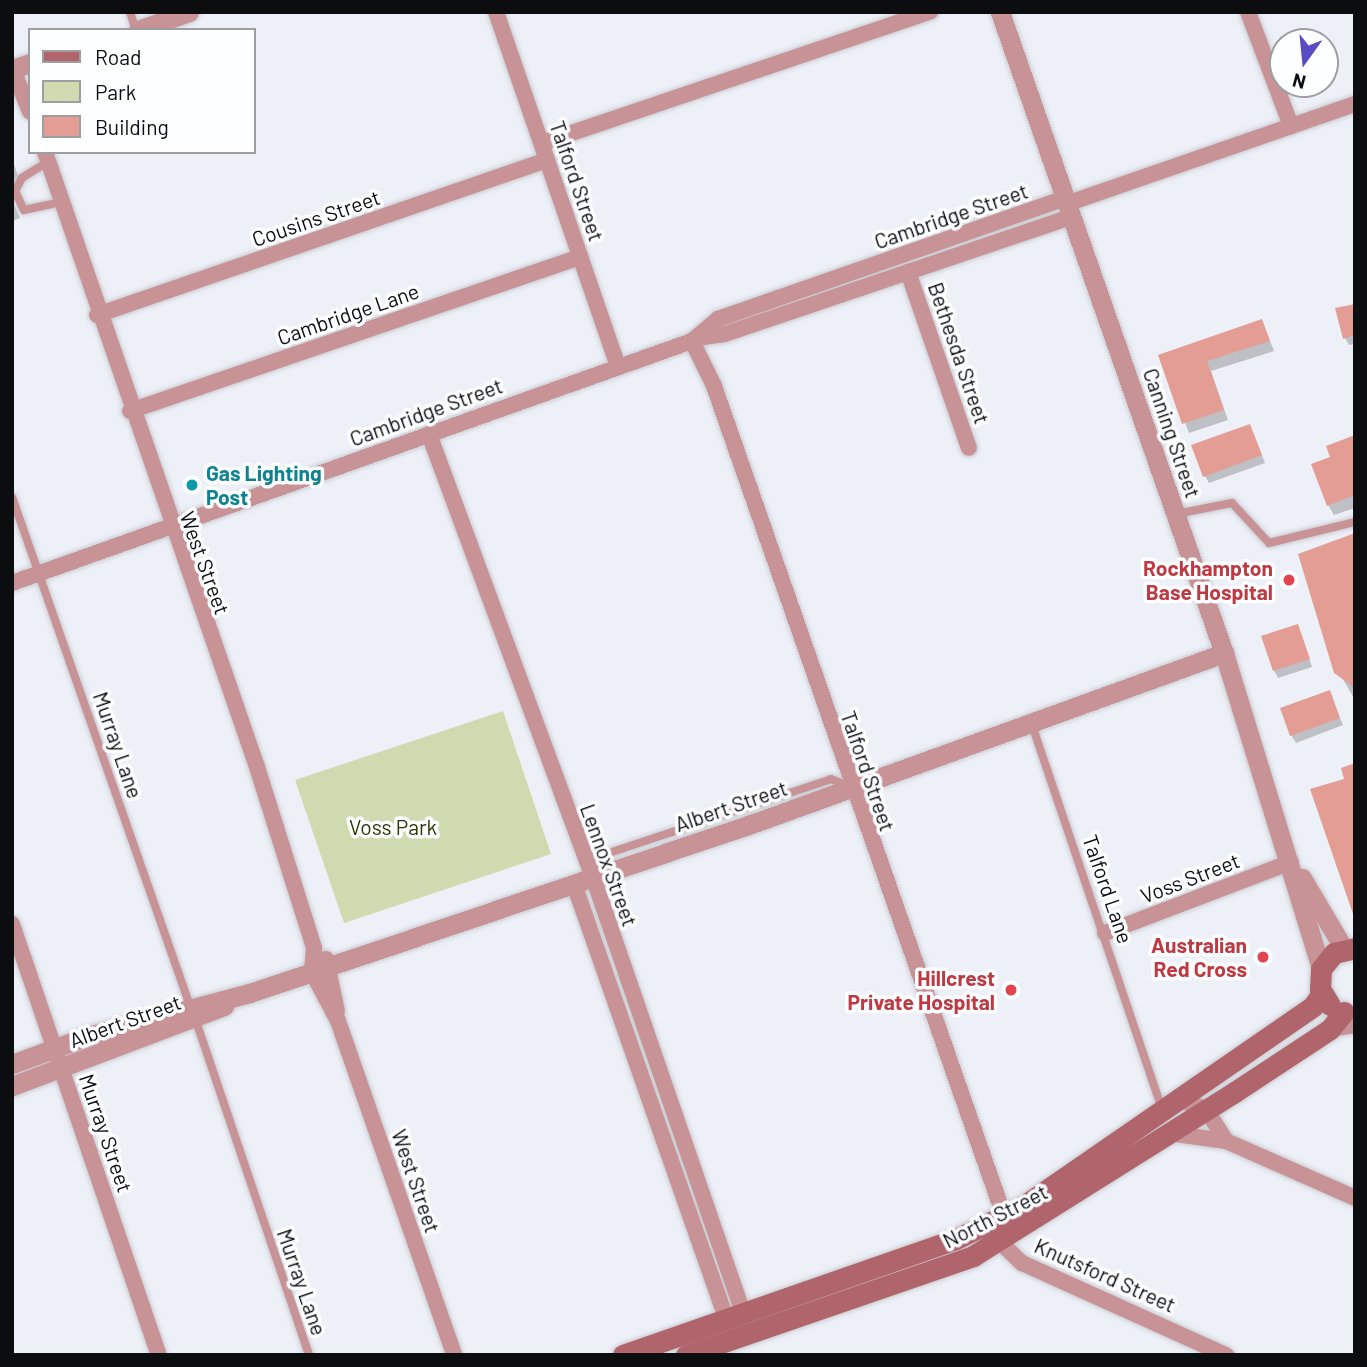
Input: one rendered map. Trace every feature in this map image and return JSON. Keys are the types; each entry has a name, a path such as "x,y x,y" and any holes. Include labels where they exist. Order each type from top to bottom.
{"main road":[{"path":"1322,993 1321,969 1349,948"},
{"name":"North Street","path":"623,1355 971,1233 1004,1216 1171,1105 1313,1006 1322,993 1351,1017 999,1241 686,1355"}],"street":[{"path":"143,28 189,12"},
{"name":"Talford Street","path":"496,12 617,364"},
{"path":"542,143 930,12"},
{"name":"Canning Street","path":"1000,12 1224,653 1292,866 1321,969"},
{"path":"1248,12 1291,126"},
{"path":"12,68 28,107"},
{"name":"Cambridge Street","path":"694,340 718,318 1070,206 1355,104"},
{"name":"West Street","path":"47,157 64,202 97,315 314,948 312,972 338,1021 454,1355"},
{"name":"Cousins Street","path":"97,315 548,160"},
{"name":"Cambridge Street","path":"12,583 617,364 908,272 1070,206"},
{"name":"Cambridge Lane","path":"130,411 580,257"},
{"name":"Bethesda Street","path":"908,272 970,448"},
{"name":"Talford Street","path":"694,340 715,386 851,788 1004,1216"},
{"name":"Lennox Street","path":"429,434 593,877 734,1315"},
{"name":"Albert Street","path":"12,1086 193,1013 851,788 1031,720 1224,653"},
{"name":"Canning Street","path":"1292,866 1309,884 1349,948"},
{"name":"Voss Street","path":"1105,933 1292,866"},
{"name":"Lennox Street","path":"574,884 734,1315"},
{"name":"Murray Street","path":"12,924 159,1355"},
{"name":"West Street","path":"314,948 331,964 338,1021"},
{"name":"Albert Street","path":"12,1064 54,1048 193,1013"},
{"path":"1171,1105 1206,1109 1226,1140"},
{"path":"1168,1133 1226,1140 1355,1198"},
{"name":"Knutsford Street","path":"971,1233 999,1241 1031,1268 1226,1355"}],"lane":[{"path":"47,157 14,187 20,207 33,211 64,202"},
{"name":"Murray Lane","path":"12,497 193,1013 309,1355"},
{"path":"1176,514 1232,503 1269,543 1355,522"},
{"name":"Talford Lane","path":"1031,720 1105,933 1171,1105"}],"green space":[{"name":"Voss Park","path":"503,711 551,854 344,923 295,780"}],"building":[{"path":"1355,304 1355,335 1343,339 1335,308"},
{"path":"1262,319 1270,341 1207,361 1224,410 1182,424 1158,355"},
{"path":"1250,424 1262,455 1203,477 1191,445"},
{"path":"1355,435 1355,495 1327,506 1311,464 1330,457 1326,446"},
{"path":"1355,533 1355,688 1334,673 1298,554"},
{"path":"1298,624 1310,659 1273,671 1261,636"},
{"path":"1330,690 1340,718 1290,736 1280,708"},
{"path":"1355,763 1353,914 1310,789 1344,779 1341,768"}],"place":[{"name":"Gas Lighting Post","path":"192,485"},
{"name":"Rockhampton Base Hospital","path":"1289,580"},
{"name":"Australian Red Cross","path":"1263,957"},
{"name":"Hillcrest Private Hospital","path":"1011,990"}]}
